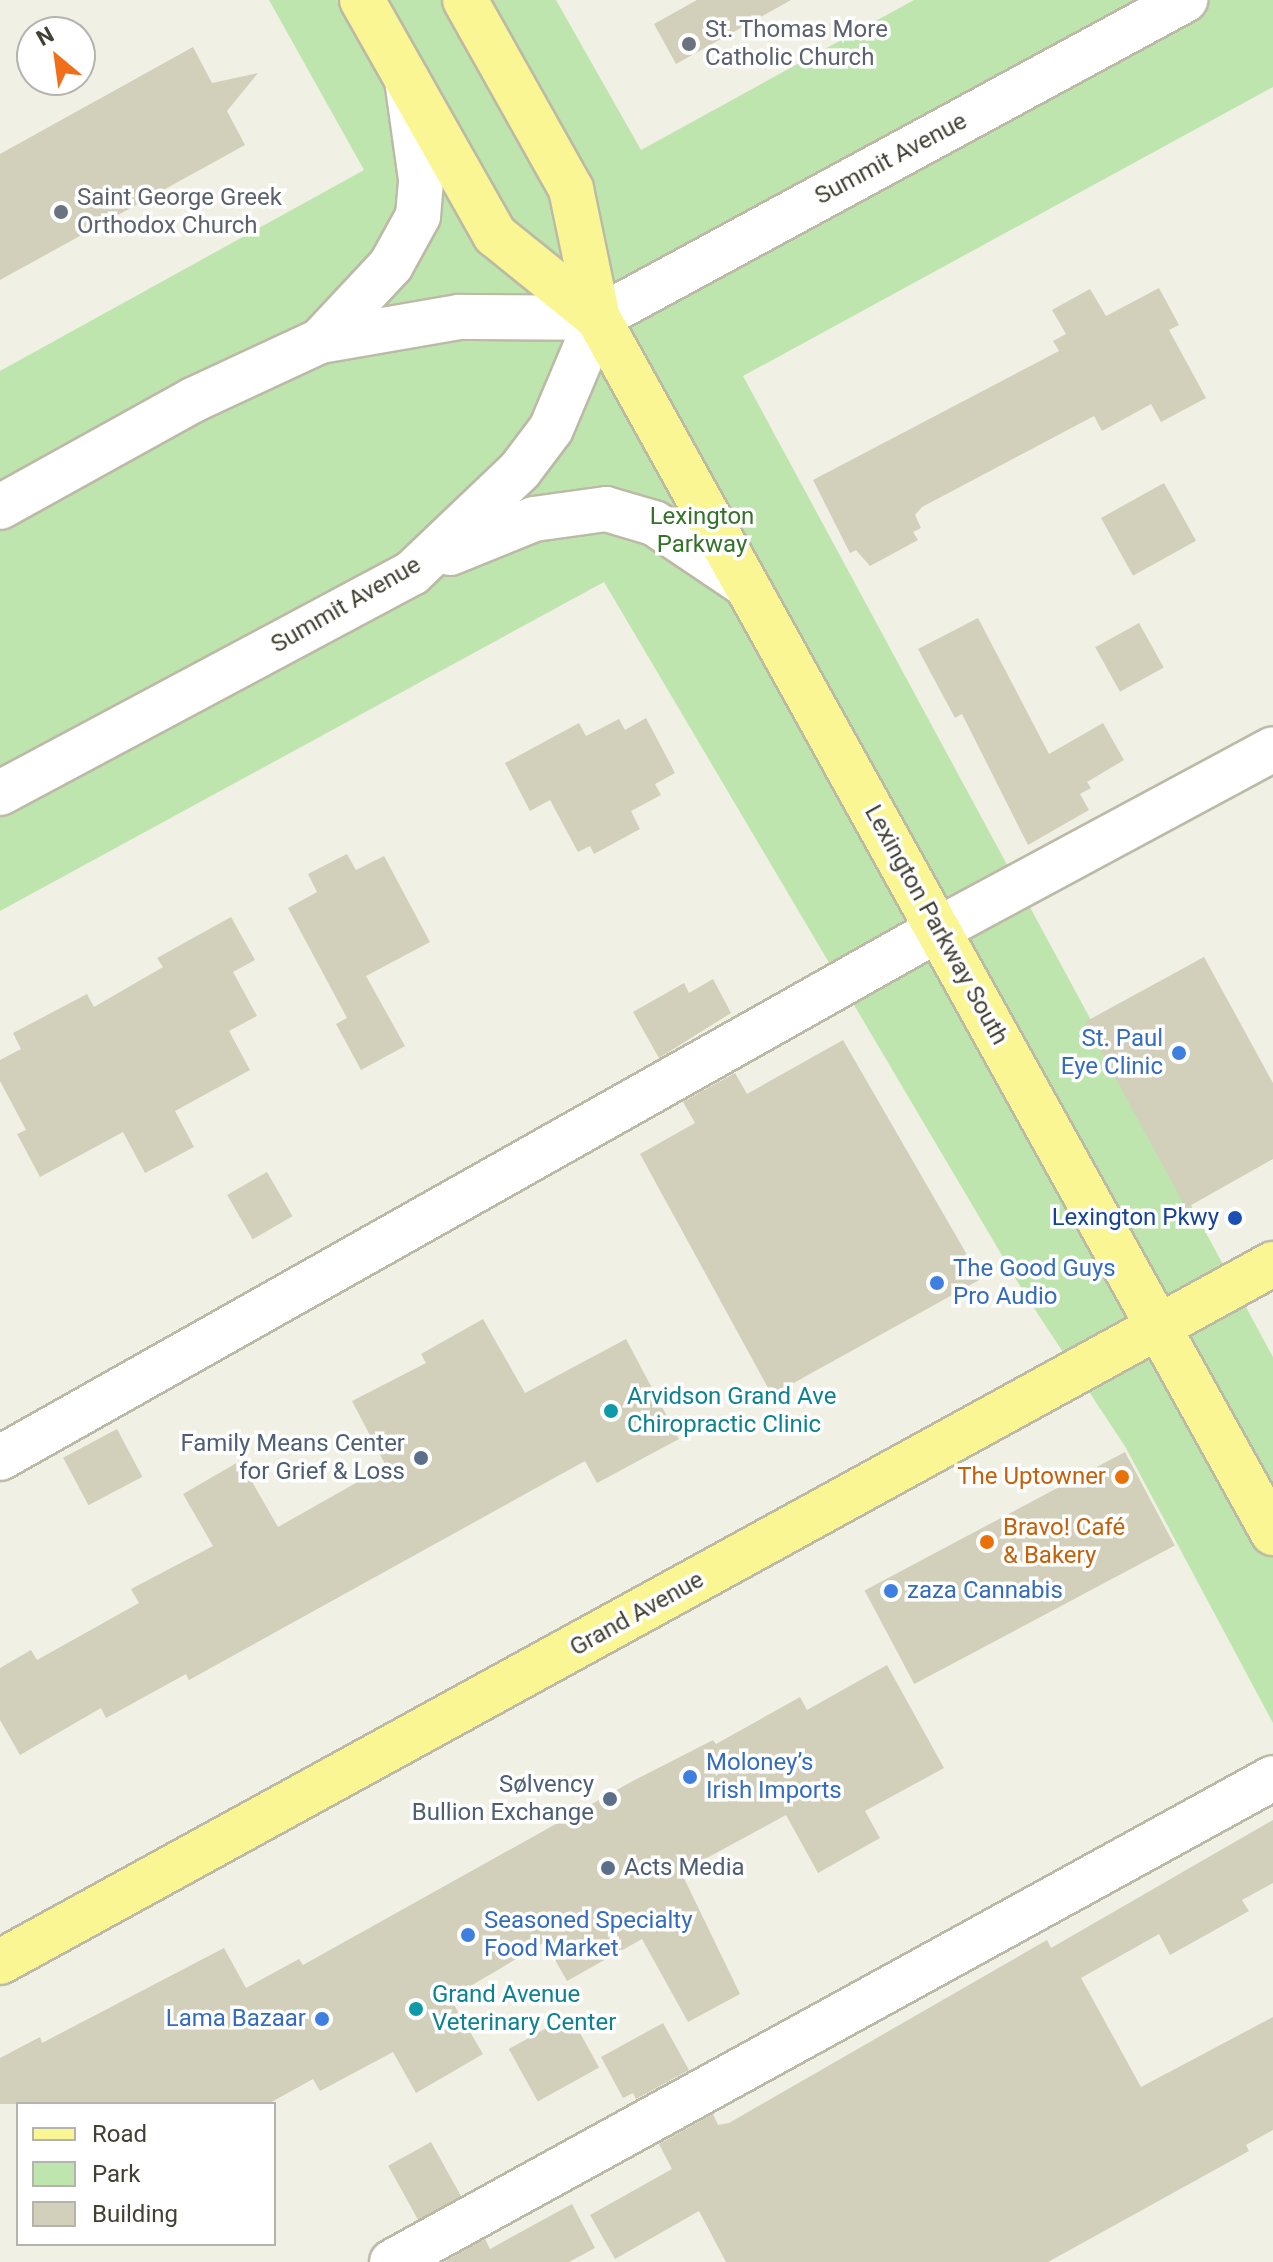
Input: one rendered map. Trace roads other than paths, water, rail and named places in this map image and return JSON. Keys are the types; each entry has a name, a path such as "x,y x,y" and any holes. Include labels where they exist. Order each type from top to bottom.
{"main road":[{"path":"362,0 495,235 598,318"},
{"path":"465,0 571,189 598,318"},
{"name":"Lexington Parkway South","path":"598,318 1273,1533"},
{"name":"Grand Avenue","path":"0,1962 1273,1264"}],"street":[{"name":"Summit Avenue","path":"0,507 193,400 320,341 459,317 598,318 1185,0"},
{"path":"320,341 391,265 418,216 421,179 406,79"},
{"name":"Summit Avenue","path":"0,793 412,573 520,470 551,429 598,318"},
{"path":"412,573 534,519 606,509 654,523 743,583"},
{"path":"0,1458 939,929 1273,749"},
{"path":"392,2262 1273,1778"}],"place":[{"name":"St. Thomas More Catholic Church","path":"689,44"},
{"name":"Saint George Greek Orthodox Church","path":"61,212"},
{"name":"St. Paul Eye Clinic","path":"1179,1053"},
{"name":"Lexington Pkwy","path":"1235,1218"},
{"name":"The Good Guys Pro Audio","path":"937,1283"},
{"name":"Arvidson Grand Ave Chiropractic Clinic","path":"611,1411"},
{"name":"Family Means Center for Grief & Loss","path":"421,1458"},
{"name":"The Uptowner","path":"1122,1477"},
{"name":"Bravo! Café & Bakery","path":"987,1542"},
{"name":"zaza Cannabis","path":"891,1591"},
{"name":"Moloney’s Irish Imports","path":"690,1777"},
{"name":"Sølvency Bullion Exchange","path":"610,1799"},
{"name":"Acts Media","path":"608,1868"},
{"name":"Seasoned Specialty Food Market","path":"468,1935"},
{"name":"Grand Avenue Veterinary Center","path":"416,2009"},
{"name":"Lama Bazaar","path":"322,2019"}],"park label":[{"name":"Lexington Parkway","path":"702,531"}]}
